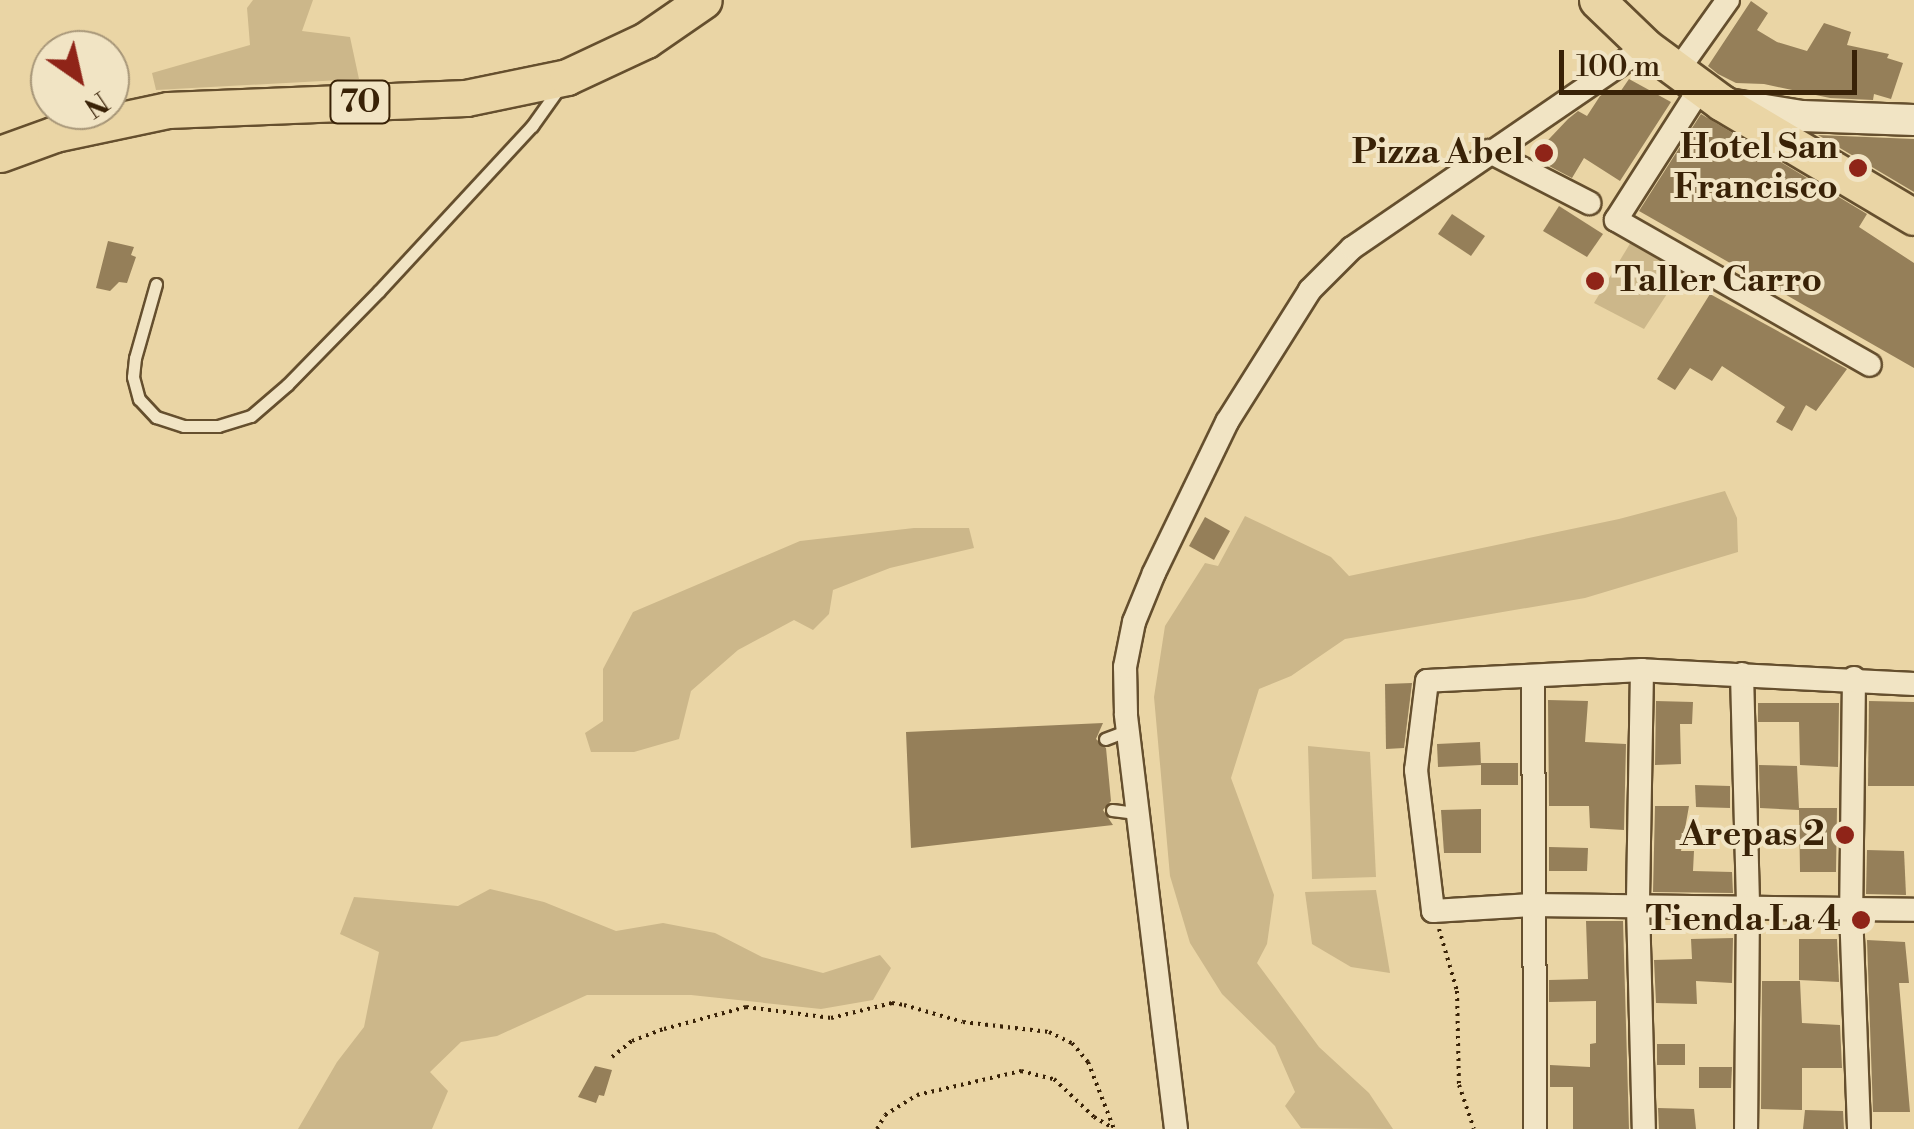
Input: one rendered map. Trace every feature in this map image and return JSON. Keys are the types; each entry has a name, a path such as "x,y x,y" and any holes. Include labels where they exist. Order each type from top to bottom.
{"main road":[{"name":"70","path":"0,154 56,134 168,110 466,98 567,76 646,40 704,0"},
{"path":"1597,0 1646,47 1701,87 1914,217"}],"street":[{"path":"1728,0 1701,87 1616,220 1870,365"},
{"path":"1176,1129 1128,730 1125,668 1134,622 1227,422 1310,290 1352,248 1488,151 1646,47"},
{"path":"1701,87 1802,116 1913,117"},
{"path":"1488,151 1589,204"},
{"path":"1642,670 1638,906 1644,1129"},
{"path":"1914,684 1642,670 1427,681 1416,770 1434,911 1532,905 1914,910"},
{"path":"1742,674 1748,908 1746,1129"},
{"path":"1533,677 1535,1129"},
{"path":"1854,678 1850,910 1859,1129"}],"lane":[{"path":"156,284 135,358 133,377 140,399 156,417 184,426 218,426 250,416 300,372 519,140 567,76"},
{"path":"1105,739 1128,730"},
{"path":"1112,810 1136,813"}],"path":[{"path":"1434,911 1457,990 1459,1084 1474,1129"},
{"path":"612,1057 632,1041 746,1006 831,1018 892,1003 904,1004 963,1022 1049,1032 1072,1043 1088,1062 1113,1128"},
{"path":"877,1129 885,1114 917,1096 1021,1071 1054,1079 1094,1118 1113,1128"}],"shaded area":[{"path":"253,0 313,0 302,31 350,37 359,79 156,90 152,73 250,45 247,8"},
{"path":"1631,242 1682,271 1644,329 1594,303"},
{"path":"1725,491 1737,518 1738,552 1585,598 1345,639 1291,676 1259,689 1231,778 1274,895 1267,944 1257,963 1319,1047 1369,1093 1393,1129 1301,1128 1285,1106 1295,1092 1275,1046 1222,994 1190,943 1170,876 1154,697 1165,626 1205,563 1218,566 1245,516 1331,557 1349,576 1619,519"},
{"path":"914,528 969,528 974,548 890,568 833,590 829,614 813,630 794,620 738,650 691,691 679,739 634,752 591,752 585,733 603,721 603,669 633,612 800,541"},
{"path":"1308,746 1370,752 1376,877 1312,879"},
{"path":"490,889 544,902 616,931 663,923 715,933 762,957 823,973 880,955 891,968 873,1000 821,1009 691,995 587,995 497,1036 461,1042 430,1072 448,1091 432,1129 298,1129 337,1062 364,1027 379,952 340,934 354,897 458,906"},
{"path":"1376,890 1390,973 1351,967 1312,944 1305,892"}],"building":[{"path":"1751,1 1768,13 1757,30 1777,42 1807,51 1824,23 1851,32 1847,45 1889,54 1887,58 1903,63 1891,99 1874,94 1873,100 1830,98 1764,84 1736,83 1718,74 1708,66"},
{"path":"1629,79 1671,102 1620,181 1584,158 1572,178 1532,157 1568,119 1578,111 1587,116 1600,96 1610,90 1618,95"},
{"path":"1701,114 1867,214 1859,227 1914,263 1914,368 1639,211"},
{"path":"1818,135 1914,139 1914,192"},
{"path":"1559,206 1603,234 1587,257 1543,231"},
{"path":"1452,214 1485,236 1471,256 1438,234"},
{"path":"108,241 134,247 131,255 136,257 127,283 119,282 110,291 96,288"},
{"path":"1710,294 1847,369 1816,411 1806,405 1792,431 1776,422 1785,407 1722,366 1712,381 1690,368 1675,390 1657,379"},
{"path":"1205,517 1230,531 1214,560 1189,546"},
{"path":"1412,683 1404,748 1386,749 1385,684"},
{"path":"1548,700 1588,701 1585,742 1626,744 1624,830 1590,828 1589,806 1549,806"},
{"path":"1656,701 1693,702 1692,724 1680,724 1681,764 1655,765"},
{"path":"1869,701 1914,702 1914,786 1868,786"},
{"path":"1758,703 1839,703 1838,767 1800,765 1799,722 1758,722"},
{"path":"1103,723 1096,739 1106,748 1111,801 1103,810 1113,825 911,848 906,732"},
{"path":"1480,742 1481,765 1438,767 1437,744"},
{"path":"1481,763 1518,763 1518,785 1481,785"},
{"path":"1759,765 1797,766 1799,808 1837,808 1836,872 1800,872 1799,810 1760,808"},
{"path":"1695,785 1730,786 1730,808 1696,807"},
{"path":"1655,806 1689,806 1681,851 1694,851 1693,871 1732,872 1733,893 1653,892"},
{"path":"1481,809 1481,853 1444,853 1441,810"},
{"path":"1549,847 1588,848 1587,871 1549,871"},
{"path":"1867,850 1904,851 1906,895 1866,894"},
{"path":"1586,921 1623,921 1629,1129 1573,1129 1573,1087 1550,1087 1550,1065 1590,1067 1590,1044 1596,1043 1596,1001 1549,1002 1549,980 1588,979"},
{"path":"1733,938 1732,983 1696,981 1697,1004 1656,1003 1654,960 1692,959 1691,939"},
{"path":"1799,939 1837,939 1839,982 1799,980"},
{"path":"1867,940 1905,942 1909,983 1899,983 1910,1112 1873,1112"},
{"path":"1762,981 1800,981 1802,1023 1840,1025 1842,1068 1802,1068 1802,1110 1761,1109"},
{"path":"1657,1044 1685,1044 1685,1065 1657,1065"},
{"path":"595,1066 612,1070 604,1096 599,1095 596,1103 578,1097"},
{"path":"1699,1067 1732,1067 1731,1088 1699,1088"},
{"path":"1658,1108 1694,1109 1696,1129 1659,1129"},
{"path":"1805,1110 1843,1111 1844,1129 1803,1129"}],"place":[{"name":"Pizza Abel","path":"1544,153"},
{"name":"Hotel San Francisco","path":"1858,168"},
{"name":"Taller Carro","path":"1595,281"},
{"name":"Arepas 2","path":"1845,835"},
{"name":"Tienda La 4","path":"1861,920"}]}
